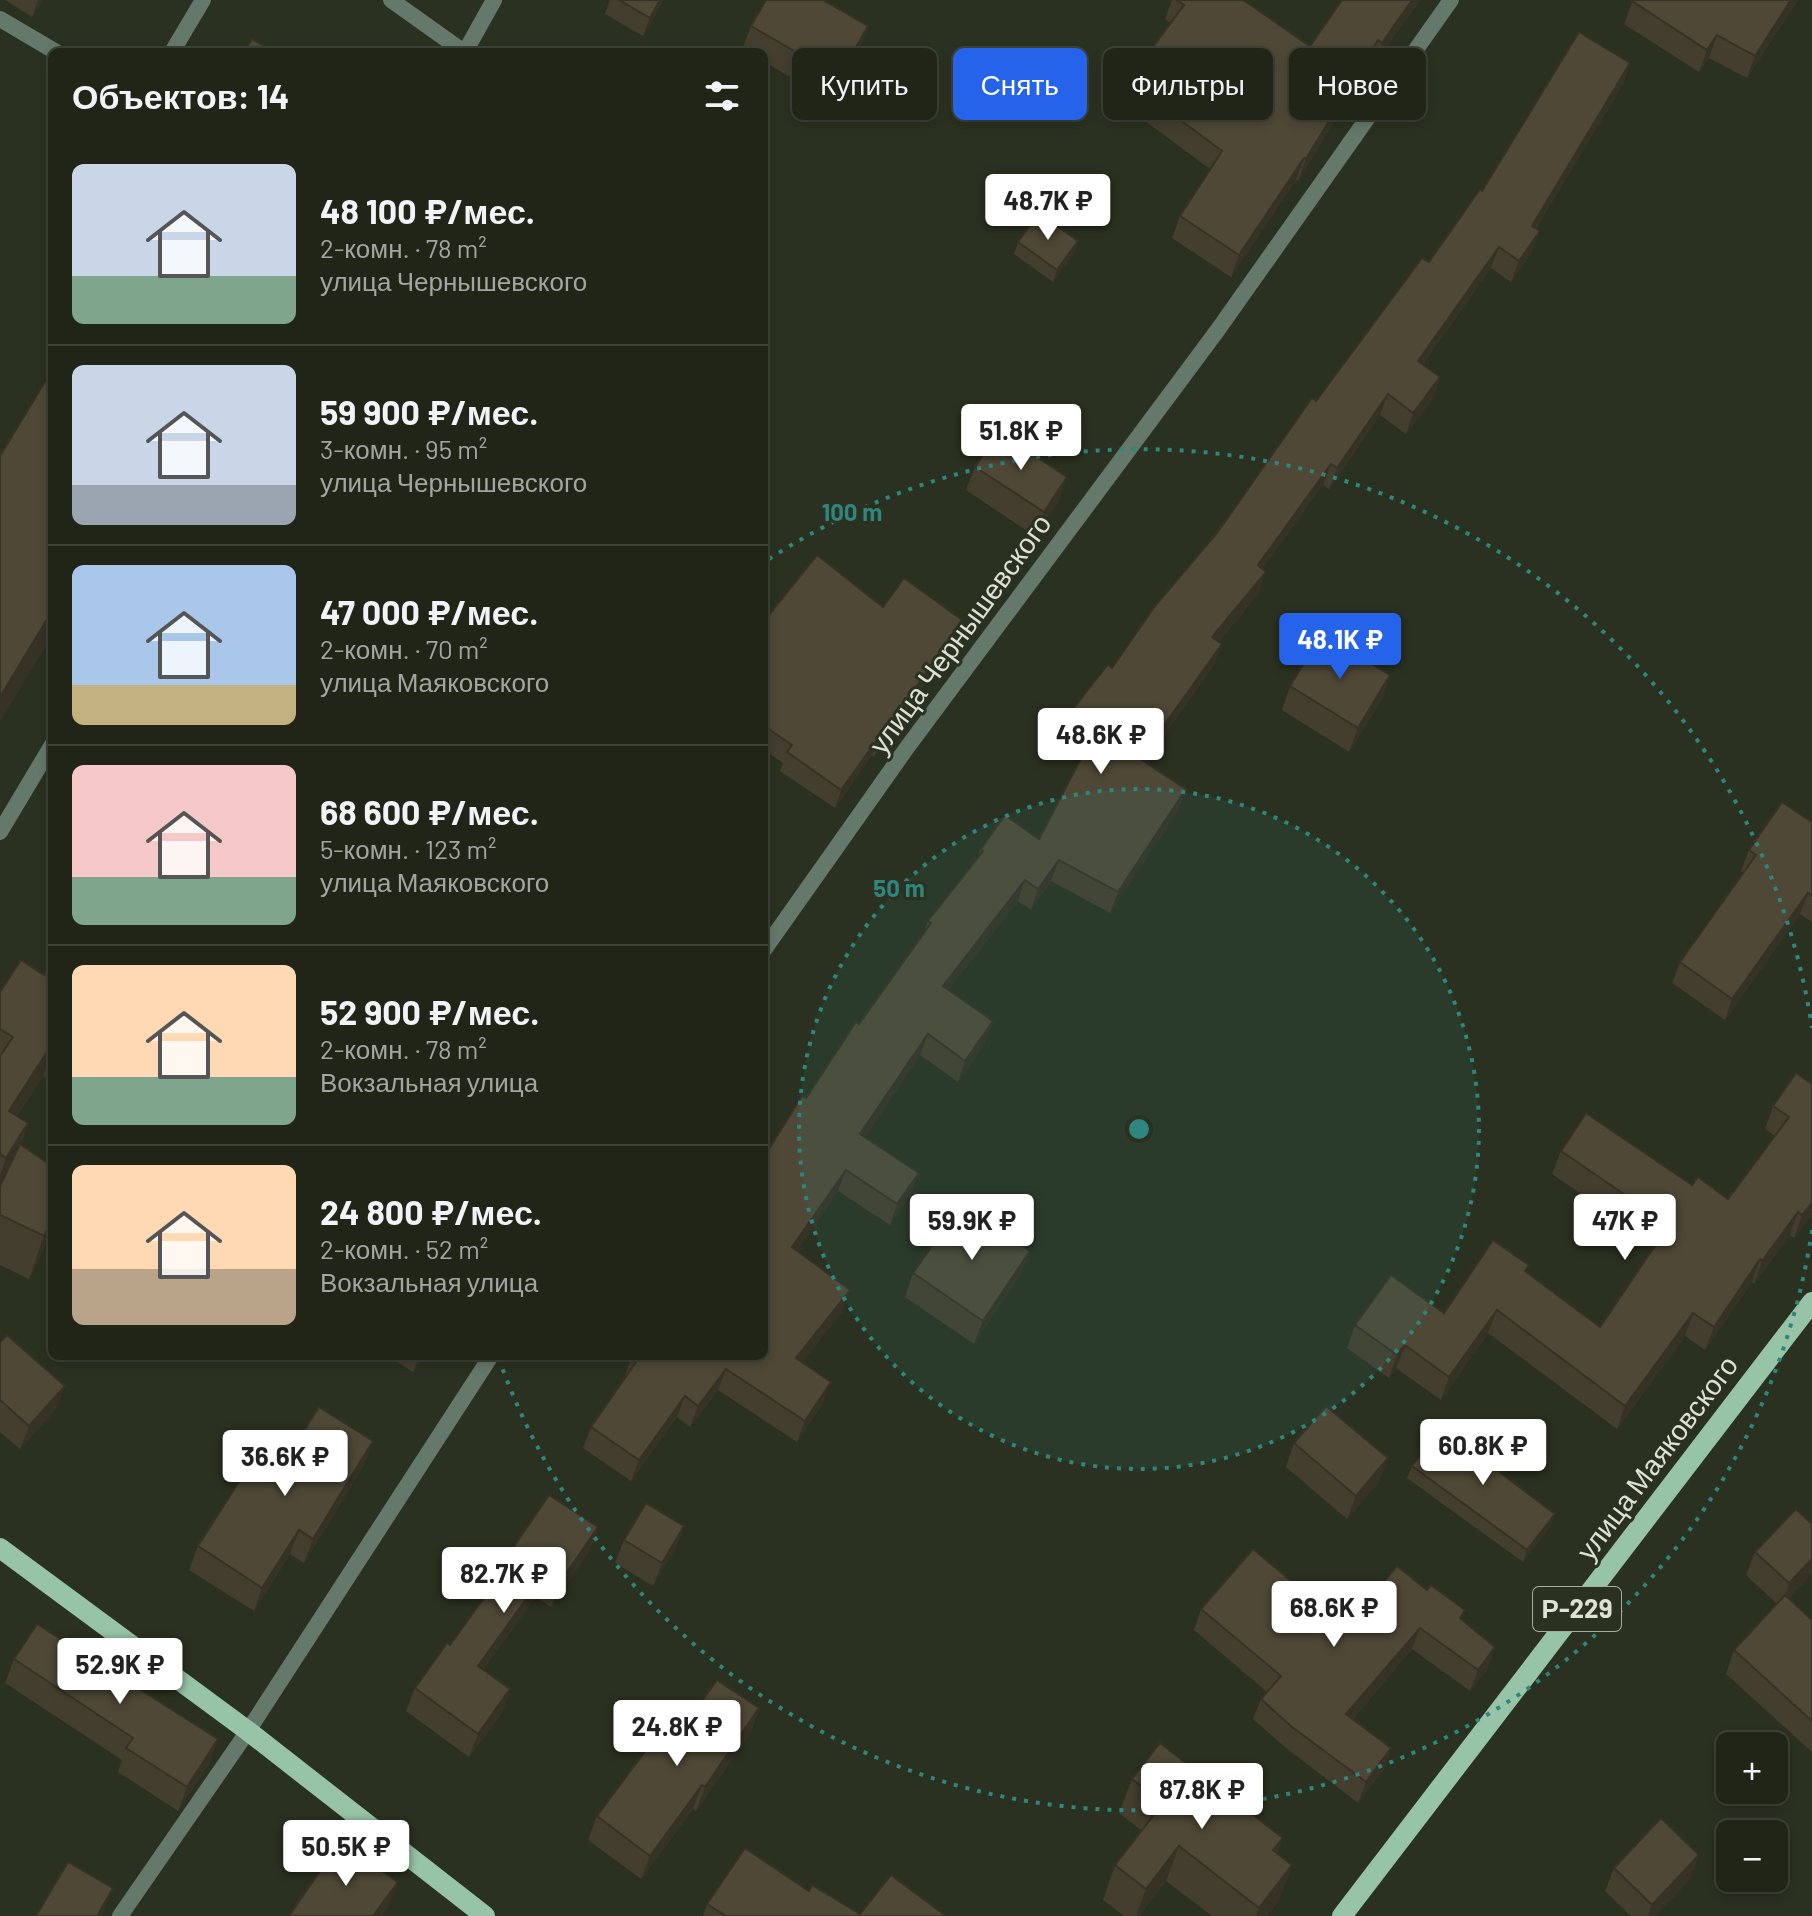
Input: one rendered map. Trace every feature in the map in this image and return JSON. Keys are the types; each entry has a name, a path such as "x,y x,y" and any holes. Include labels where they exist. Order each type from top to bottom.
{"main road":[{"name":"улица Маяковского","path":"1342,1916 1812,1302"},
{"path":"0,1548 248,1731 485,1916"}],"street":[{"path":"174,48 203,0"},
{"path":"391,0 458,48"},
{"path":"466,48 494,0"},
{"name":"улица Чернышевского","path":"768,944 906,749 1217,331 1451,0"},
{"path":"0,19 49,48"},
{"path":"0,832 48,752"},
{"path":"120,1916 248,1731 488,1360"}],"building":[{"path":"619,0 660,0 650,18"},
{"path":"766,0 823,0 868,26 855,48 792,50 751,26"},
{"path":"1177,0 1243,0 1310,46 1342,0 1412,0 1382,43 1378,40 1373,48 1289,48 1289,120 1330,120 1239,255 1180,216 1222,151 1180,120 1273,120 1273,48 1152,48 1184,5"},
{"path":"1633,0 1791,0 1755,56 1717,35 1707,50"},
{"path":"1579,32 1630,63 1532,226 1540,231 1519,261 1499,247 1418,361 1440,377 1413,413 1388,394 1337,468 1331,464 1258,565 1266,572 1212,637 1222,644 1140,759 1186,789 1118,892 1059,860 1038,889 1025,880 943,986 993,1021 965,1061 928,1034 860,1134 919,1173 897,1204 846,1170 792,1247 850,1290 796,1358 831,1382 805,1421 726,1369 698,1406 685,1396 639,1460 591,1427 636,1362 634,1360 768,1360 768,1151 802,1096 806,1098 856,1022 859,1024 931,923 928,921 983,851 981,849 1005,815 1039,839 1098,726 1074,708 1108,664 1112,668 1155,606 1217,533 1312,398 1316,401 1422,258 1429,262 1480,189 1482,191"},
{"path":"252,39 268,48 246,48"},
{"path":"1039,213 1078,241 1057,270 1018,242"},
{"path":"48,377 48,618 0,697 0,456"},
{"path":"998,431 1067,477 1044,512 975,467"},
{"path":"817,555 883,607 904,578 962,620 881,738 841,790 787,752 792,745 768,729 768,616"},
{"path":"1322,634 1390,675 1358,728 1290,686"},
{"path":"1782,802 1812,822 1812,896 1808,893 1732,999 1680,962 1756,855 1749,850"},
{"path":"21,960 44,975 48,968 48,1050 9,1111 28,1123 6,1158 0,1154 0,1056 13,1037 0,1029 0,992"},
{"path":"1796,1073 1812,1084 1812,1203 1802,1215 1798,1212 1762,1261 1760,1259 1714,1327 1693,1313 1625,1406 1497,1310 1449,1377 1405,1345 1397,1355 1355,1325 1391,1275 1444,1313 1493,1240 1529,1265 1525,1271 1600,1327 1669,1225 1561,1151 1586,1113 1692,1185 1698,1177 1728,1199 1789,1117 1773,1106"},
{"path":"20,1144 48,1163 48,1228 44,1236 0,1215 0,1186"},
{"path":"961,1204 1030,1251 983,1321 913,1273"},
{"path":"7,1335 65,1386 29,1426 0,1400 0,1342"},
{"path":"1326,1406 1388,1458 1356,1496 1294,1443"},
{"path":"319,1407 373,1441 313,1539 299,1530 262,1588 198,1546 258,1452 281,1467"},
{"path":"1444,1424 1480,1451 1477,1455 1555,1514 1527,1550 1412,1466"},
{"path":"549,1495 598,1527 559,1584 544,1574 478,1666 510,1689 478,1734 415,1688 516,1554 511,1551"},
{"path":"646,1503 684,1526 662,1563 624,1540"},
{"path":"1796,1509 1812,1524 1812,1559 1789,1583 1755,1552"},
{"path":"1253,1549 1313,1599 1318,1593 1351,1621 1397,1566 1427,1590 1431,1585 1465,1610 1460,1618 1495,1647 1478,1670 1420,1628 1346,1714 1391,1748 1366,1782 1292,1727 1261,1699 1281,1676 1201,1609"},
{"path":"1785,1595 1812,1620 1812,1721 1734,1650"},
{"path":"37,1624 218,1739 187,1787 126,1748 133,1738 14,1659"},
{"path":"717,1680 759,1708 705,1787 702,1785 650,1856 597,1816 669,1719 683,1728"},
{"path":"1160,1743 1283,1838 1273,1850 1292,1865 1259,1908 1179,1846 1146,1889 1115,1865 1163,1803 1132,1779"},
{"path":"1661,1818 1699,1855 1652,1905 1614,1868"},
{"path":"340,1842 398,1882 373,1916 289,1916"},
{"path":"745,1848 809,1891 812,1885 860,1914 891,1875 946,1916 726,1916 707,1904"},
{"path":"68,1862 113,1888 97,1916 36,1916"}]}
